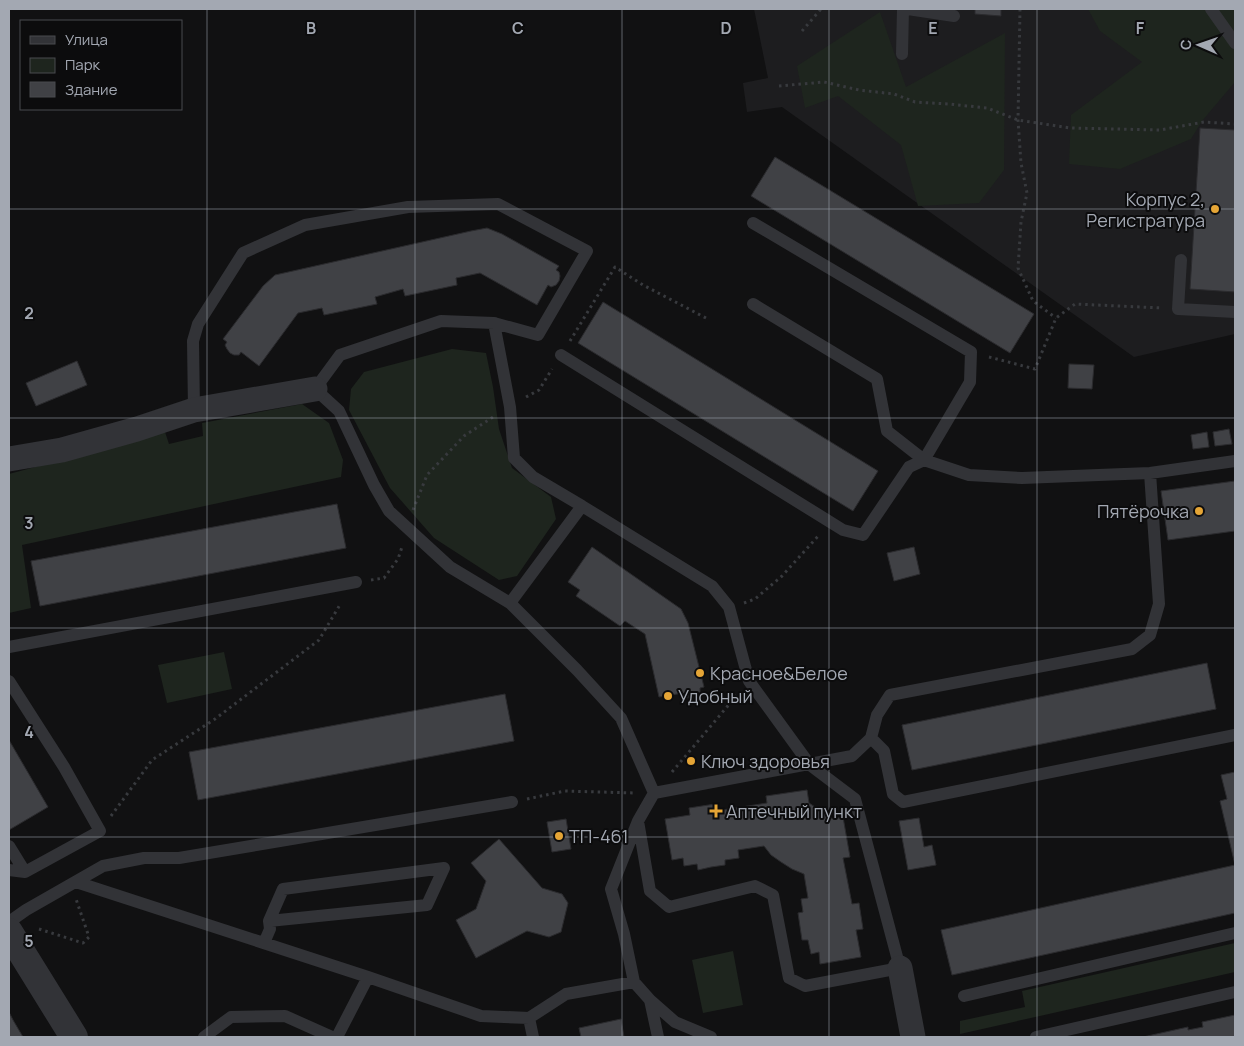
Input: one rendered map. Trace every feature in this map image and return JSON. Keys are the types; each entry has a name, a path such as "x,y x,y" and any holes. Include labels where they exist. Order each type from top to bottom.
{"street":[{"path":"9,459 62,450 137,430 194,410 315,389"},
{"path":"9,932 74,1037"},
{"path":"900,968 913,1037"}],"lane":[{"path":"902,54 903,9"},
{"path":"908,9 954,16"},
{"path":"1211,9 1235,44"},
{"path":"194,410 193,341 198,324 243,253 305,225 408,207 498,204 587,251 538,335 494,323 441,320 340,356 315,389 339,411 374,485 389,511 450,567 510,603 621,718 654,793"},
{"path":"561,355 843,530 863,535 910,467 924,460 970,382 971,352 753,223"},
{"path":"1181,260 1178,309 1235,312"},
{"path":"753,304 877,379 887,432 924,460 969,475 1022,478 1150,473 1235,462"},
{"path":"494,323 510,407 514,458 533,477 712,586 729,608 749,681 810,765 855,799 900,968 805,986 789,978 773,895 755,886 669,907 650,891 638,820"},
{"path":"712,1037 675,1022 650,1000 634,982 612,889 638,820 654,793 852,756 871,738 877,716 890,695 1132,649 1150,635 1159,604 1150,473"},
{"path":"510,603 582,506"},
{"path":"9,647 356,582"},
{"path":"9,681 64,767 100,831 25,872 9,870"},
{"path":"871,738 884,751 893,794 903,802 1235,735"},
{"path":"9,922 26,910 103,866 144,858 179,858 512,802"},
{"path":"9,846 25,872"},
{"path":"264,943 270,928 269,921 283,889 444,868 427,905 269,921"},
{"path":"73,883 264,943 481,1016 529,1018 566,994 634,982"},
{"path":"964,996 1235,933"},
{"path":"337,1037 368,977"},
{"path":"1036,1037 1235,992"},
{"path":"650,1000 658,1037"},
{"path":"204,1037 231,1017 285,1016 332,1037"},
{"path":"529,1018 533,1037"}],"path":[{"path":"802,31 821,9"},
{"path":"1020,9 1018,120 1021,162 1027,193 1021,222 1018,268 1033,301 1056,318"},
{"path":"779,86 824,82 859,90 894,94 915,102 987,108 1018,120 1070,128 1160,130 1204,122 1235,124"},
{"path":"100,831 152,760 214,719 319,640 335,612 356,582 384,578 398,559 407,527 427,475 464,436 539,390 614,267 706,318"},
{"path":"971,352 1035,369 1056,318 1075,304 1178,309"},
{"path":"729,608 755,599 800,558 830,522"},
{"path":"512,802 565,791 654,793 749,681"},
{"path":"39,929 83,943 89,937 73,883"}],"shaded area":[{"path":"754,9 1235,9 1235,334 1134,357 782,107 747,112 743,83 768,78"}],"green space":[{"path":"1088,9 1235,9 1235,82 1202,121 1191,139 1120,169 1069,164 1071,115 1142,62 1100,31"},
{"path":"880,12 906,87 1005,33 1004,170 979,203 918,206 901,145 838,96 805,108 797,66"},
{"path":"452,349 486,353 499,429 512,468 551,497 556,519 517,576 499,580 434,538 390,488 349,410 351,389 364,372"},
{"path":"302,404 329,423 343,460 341,477 22,545 31,608 9,613 9,474 165,432 169,444 203,436 202,423"},
{"path":"224,652 232,689 167,703 158,665"},
{"path":"1235,943 1235,972 960,1034 960,1021 1025,1007 1022,991"},
{"path":"733,951 743,1005 703,1013 692,960"}],"building":[{"path":"975,9 1001,9 1001,16 975,14"},
{"name":"Корпус 2, Регистратура","path":"1200,128 1235,130 1235,292 1190,289"},
{"path":"775,157 1034,314 1010,353 751,196"},
{"path":"487,228 502,234 559,266 556,270 559,272 559,281 551,287 548,285 537,305 480,273 456,278 457,285 405,296 403,289 375,297 377,304 324,315 322,308 298,313 259,366 241,352 239,355 230,353 225,345 227,342 223,339 263,286 275,275"},
{"path":"603,302 878,471 853,511 578,343"},
{"path":"77,361 87,385 36,406 26,383"},
{"path":"1069,364 1094,365 1092,389 1068,388"},
{"path":"1229,429 1232,444 1215,446 1213,432"},
{"path":"1207,432 1209,447 1193,449 1191,435"},
{"name":"Пятёрочка","path":"1235,481 1235,531 1168,540 1161,491"},
{"path":"337,504 346,548 40,606 31,561"},
{"path":"592,547 681,609 688,623 704,687 700,688 700,692 693,698 684,696 683,693 659,697 645,634 625,621 620,626 576,596 580,590 568,582"},
{"path":"914,547 920,574 894,581 887,553"},
{"path":"1207,663 1216,709 912,770 902,725"},
{"path":"505,694 514,741 198,800 189,752"},
{"path":"9,740 48,807 9,830"},
{"path":"1235,772 1235,865 1220,801 1227,799 1221,775"},
{"path":"807,790 809,803 833,819 843,817 850,857 843,858 852,904 859,903 863,929 856,930 861,957 820,964 819,952 811,954 808,940 802,940 798,913 803,912 801,899 808,898 804,874 792,869 771,855 764,846 738,850 739,858 725,860 725,865 698,870 697,864 684,866 683,858 672,860 665,819 690,815 689,808 715,804 716,811 767,803 766,796"},
{"path":"919,818 924,847 932,845 936,865 908,870 899,821"},
{"name":"ТП-461","path":"566,819 571,849 552,852 547,822"},
{"path":"499,839 542,888 562,894 568,903 561,932 549,937 527,931 476,958 456,920 476,909 486,881 471,863"},
{"path":"1235,865 1235,913 952,975 941,930"},
{"path":"9,1012 13,1020 23,1037 9,1037"},
{"path":"1235,1015 1235,1037 1143,1037 1188,1027 1188,1030 1203,1027 1202,1022"},
{"path":"621,1019 624,1037 581,1037 579,1028"}],"place":[{"name":"Корпус 2, Регистратура","path":"1215,209"},
{"name":"Пятёрочка","path":"1199,511"},
{"name":"Красное&Белое","path":"700,673"},
{"name":"Удобный","path":"668,696"},
{"name":"Ключ здоровья","path":"691,761"},
{"name":"Аптечный пункт","path":"716,811"},
{"name":"ТП-461","path":"559,836"}]}
